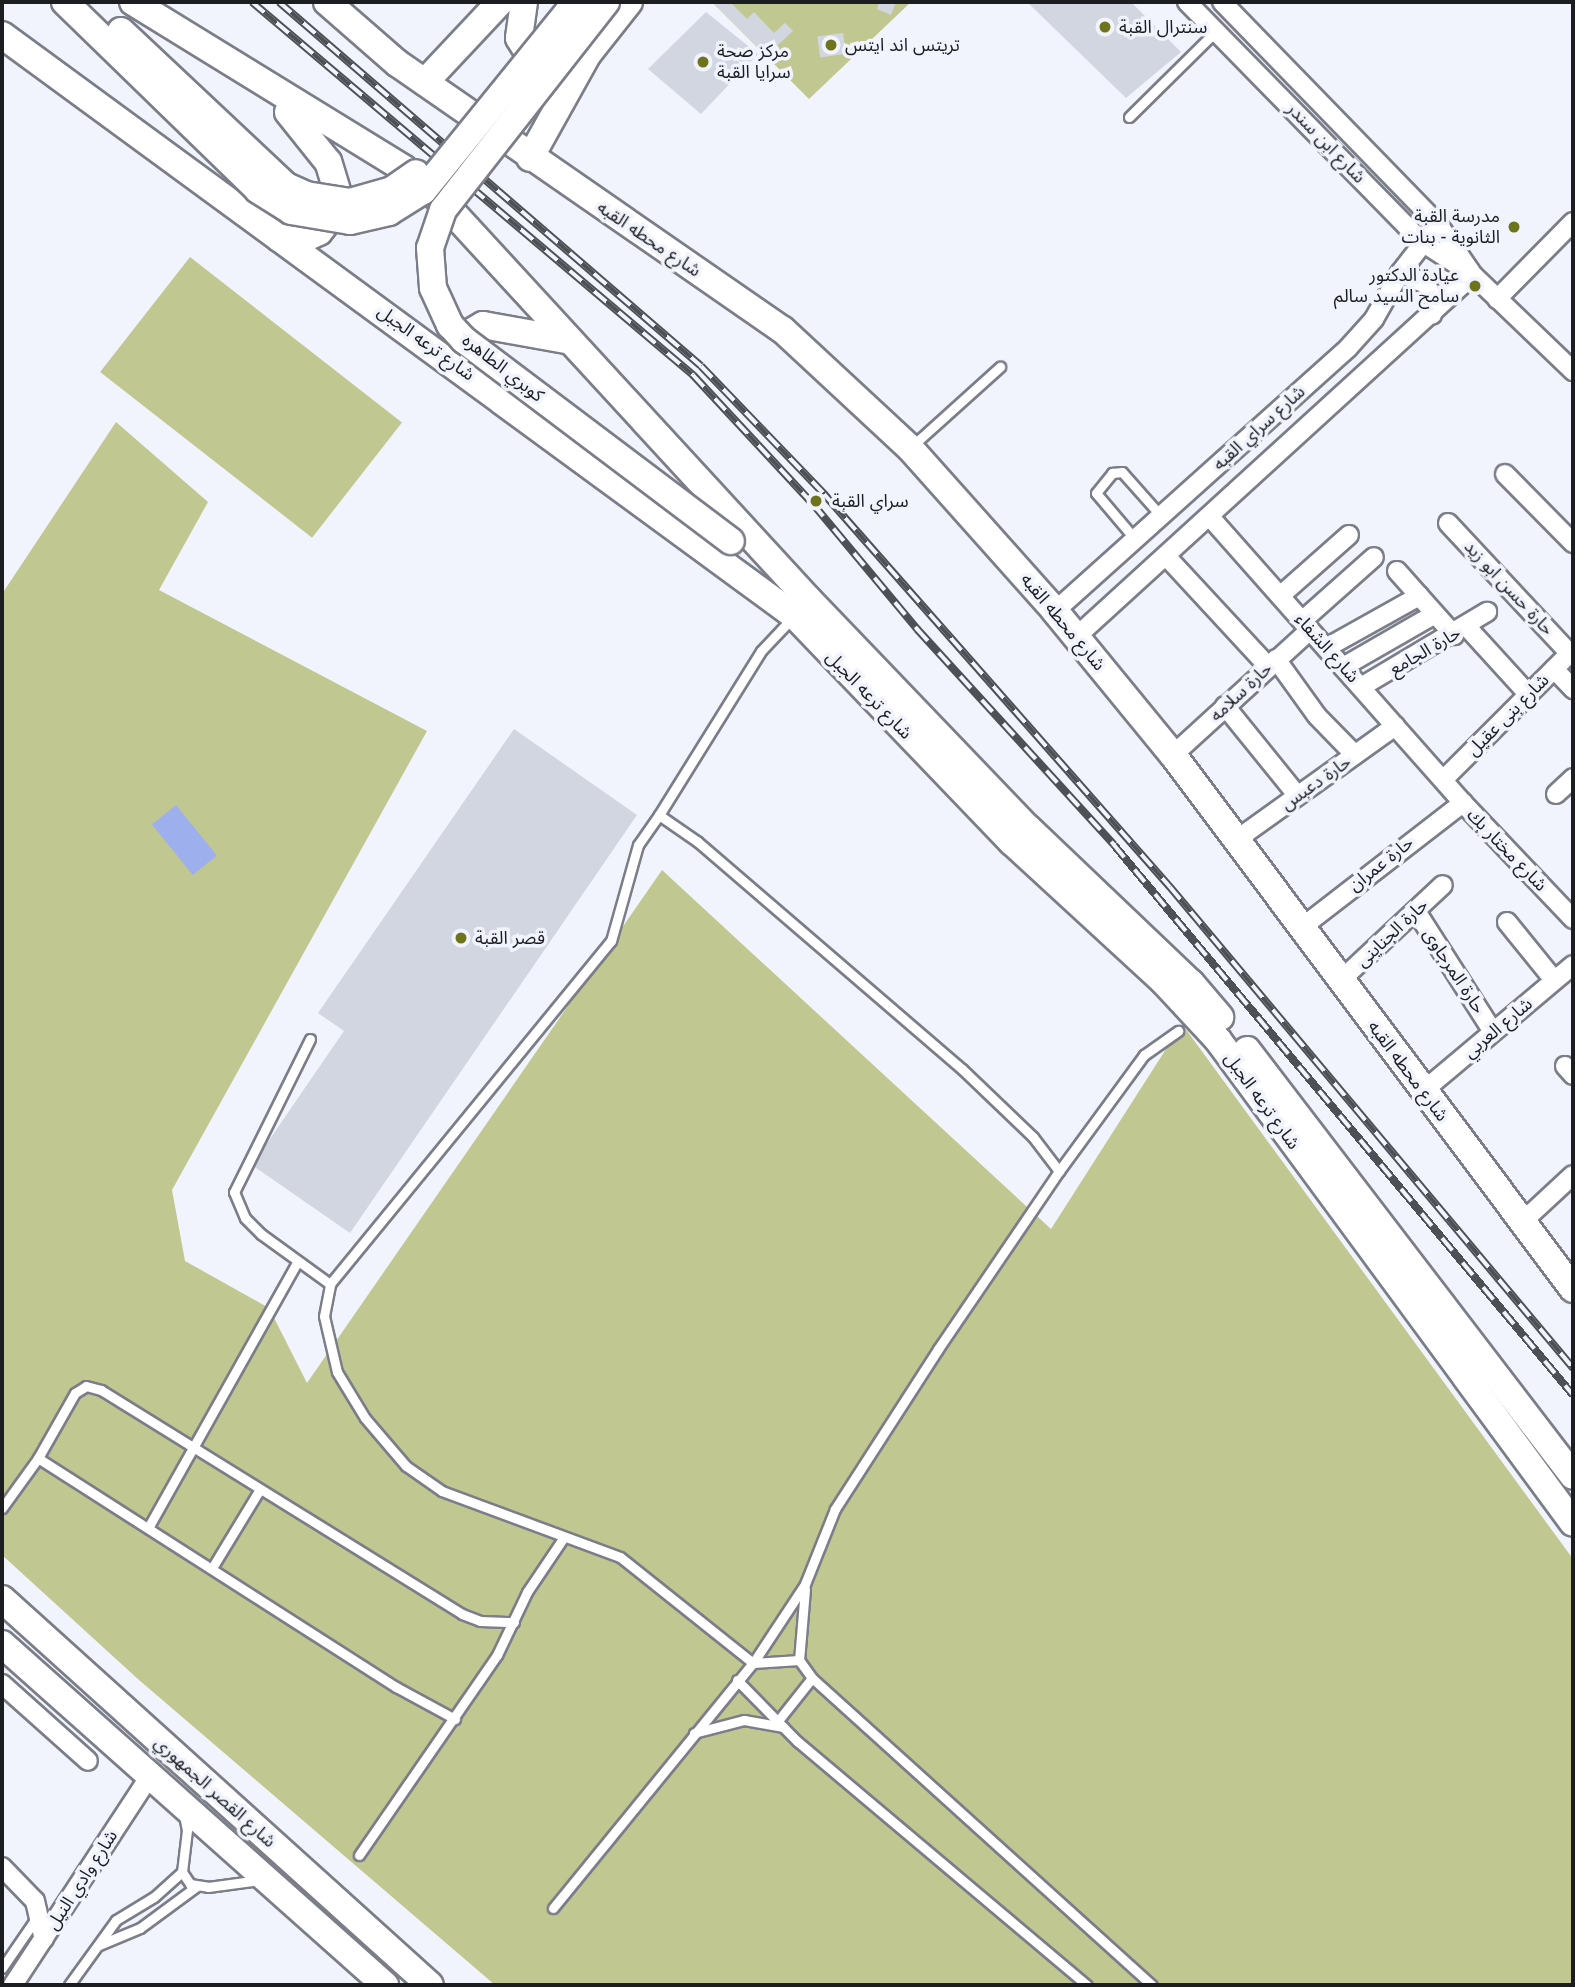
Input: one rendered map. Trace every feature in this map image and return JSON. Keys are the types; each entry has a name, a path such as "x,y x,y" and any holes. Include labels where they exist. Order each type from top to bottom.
{"main road":[{"path":"65,2 258,190 291,211 330,221 389,212 423,191 576,2"},
{"path":"91,2 268,173 306,195 350,202 392,190 427,162 552,2"},
{"name":"شارع ترعه الجبل","path":"133,2 240,71 404,169 480,241 802,608 1012,842 1164,982 1218,1041 1573,1523"},
{"name":"شارع محطه القبه","path":"327,2 397,63 530,158 783,330 910,448 1055,611 1173,755 1520,1224 1573,1289"},
{"path":"425,82 500,2"},
{"path":"524,2 519,38 532,59 555,68 578,62 588,54"},
{"name":"كوبري الطاهره","path":"606,2 443,210 430,248 433,288 450,325 464,340 731,541"},
{"path":"530,158 588,54 629,2"},
{"name":"شارع ترعه الجبل","path":"2,35 279,239 802,608"},
{"path":"240,71 302,124 328,162 337,185 336,210 319,232 306,238 279,239"},
{"path":"458,366 458,346 483,325 566,341"},
{"name":"شارع ترعه الجبل","path":"731,541 1191,983 1573,1476"},
{"name":"شارع القصر الجمهوري","path":"2,1599 430,1985"},
{"name":"شارع القصر الجمهوري","path":"2,1644 385,1985"}],"street":[{"name":"شارع ابن سندر","path":"1187,2 1422,242 1473,275"},
{"name":"شارع ابن سندر","path":"1222,2 1438,224 1473,275 1573,371"},
{"path":"1497,299 1573,222"},
{"name":"شارع سراي القبه","path":"1055,611 1348,348 1374,319 1399,273 1438,224"},
{"path":"1399,273 1426,284 1435,302 1432,316"},
{"name":"شارع سراي القبه","path":"1076,637 1432,316 1473,275"},
{"path":"1505,474 1573,543"},
{"name":"شارع الشفاء","path":"1210,517 1443,780"},
{"name":"حارة حسن ابو زيد","path":"1448,523 1572,652"},
{"path":"1280,596 1349,535"},
{"path":"1166,556 1272,662 1317,716 1355,755"},
{"name":"حارة سلامه","path":"1173,755 1272,662 1374,557"},
{"path":"1397,571 1435,614 1460,631 1528,694"},
{"path":"1326,648 1419,596"},
{"name":"حارة الجامع","path":"1361,687 1460,631 1487,612"},
{"path":"1343,667 1435,614"},
{"name":"شارع بنى عقيل","path":"1443,780 1572,652"},
{"path":"1554,669 1573,690"},
{"path":"1225,706 1297,796"},
{"name":"حارة دعبس","path":"1236,840 1395,726"},
{"path":"1556,794 1573,778"},
{"name":"شارع مختار بك","path":"1443,780 1573,919"},
{"name":"حارة عمران","path":"1301,928 1463,803"},
{"name":"حارة الجناينى","path":"1341,981 1443,885"},
{"name":"حارة المرجاوى","path":"1416,911 1493,1032"},
{"path":"1507,922 1554,980"},
{"name":"شارع العربي","path":"1423,1091 1573,965"},
{"path":"1520,1224 1573,1175"},
{"path":"2,1684 88,1760"},
{"name":"شارع وادي النيل","path":"13,1985 150,1776"},
{"path":"2,1867 40,1913 44,1938"}],"lane":[{"path":"1129,117 1216,30"},
{"path":"910,448 1000,367"},
{"path":"1135,539 1096,492 1115,471 1122,472 1161,516"},
{"path":"800,1660 753,1663 637,1567 442,1490 406,1466 365,1418 337,1372 324,1316 330,1284 611,941 638,845 761,651 802,608"},
{"path":"659,815 698,842 962,1069 1033,1137 1059,1171"},
{"path":"553,1908 692,1734 753,1663 806,1584 835,1509 1059,1171 1144,1055 1178,1031"},
{"path":"310,1039 234,1192 246,1218 330,1284"},
{"path":"148,1528 191,1446 298,1261"},
{"path":"2,1508 38,1458 75,1393 86,1386 191,1446 462,1615 480,1621 514,1622"},
{"path":"38,1458 455,1719"},
{"path":"212,1568 260,1489"},
{"path":"359,1855 455,1719 514,1622 527,1592 564,1537"},
{"path":"806,1584 800,1660 812,1678 1152,1985"},
{"path":"780,1724 812,1678"},
{"path":"737,1680 780,1724 1087,1985"},
{"path":"692,1734 744,1720 780,1724"},
{"path":"69,1985 116,1920 138,1908 182,1872 187,1830 181,1803"},
{"path":"182,1872 197,1886"},
{"path":"99,1945 154,1919 197,1886 267,1880"},
{"path":"138,1908 154,1919"},
{"path":"2,1968 40,1913"}],"green space":[{"path":"712,2 911,2 809,99"},
{"path":"190,257 402,423 312,538 100,372"},
{"path":"116,422 208,502 159,590 427,731 172,1190 185,1261 269,1308 307,1383 662,870 1051,1229 1182,1024 1573,1559 1573,1985 495,1985 139,1680 2,1555 2,594"}],"water":[{"path":"176,805 217,856 193,875 152,825"}],"building":[{"path":"712,2 730,2 747,19 754,12 774,33 785,23 793,31 766,56"},
{"path":"879,2 896,2 891,15 877,9"},
{"name":"سنترال القبة","path":"1027,2 1131,2 1181,52 1126,98"},
{"name":"مركز صحة سرايا القبة","path":"706,12 758,54 701,114 648,69"},
{"name":"تريتس اند ايتس","path":"843,33 846,54 820,57 817,37"},
{"name":"قصر القبة","path":"514,729 637,815 350,1233 252,1165 344,1031 318,1013"}],"railway":[{"path":"252,2 693,375 813,504 917,629 1114,845 1573,1395"},
{"path":"279,2 701,366 824,494 1170,887 1573,1368"}],"place":[{"name":"سنترال القبة","path":"1105,27"},
{"name":"تريتس اند ايتس","path":"831,45"},
{"name":"مركز صحة سرايا القبة","path":"703,62"},
{"name":"مدرسة القبة الثانوية - بنات","path":"1514,227"},
{"name":"عيادة الدكتور سامح السيد سالم","path":"1475,286"},
{"name":"سراي القبة","path":"816,501"},
{"name":"قصر القبة","path":"461,938"}]}
